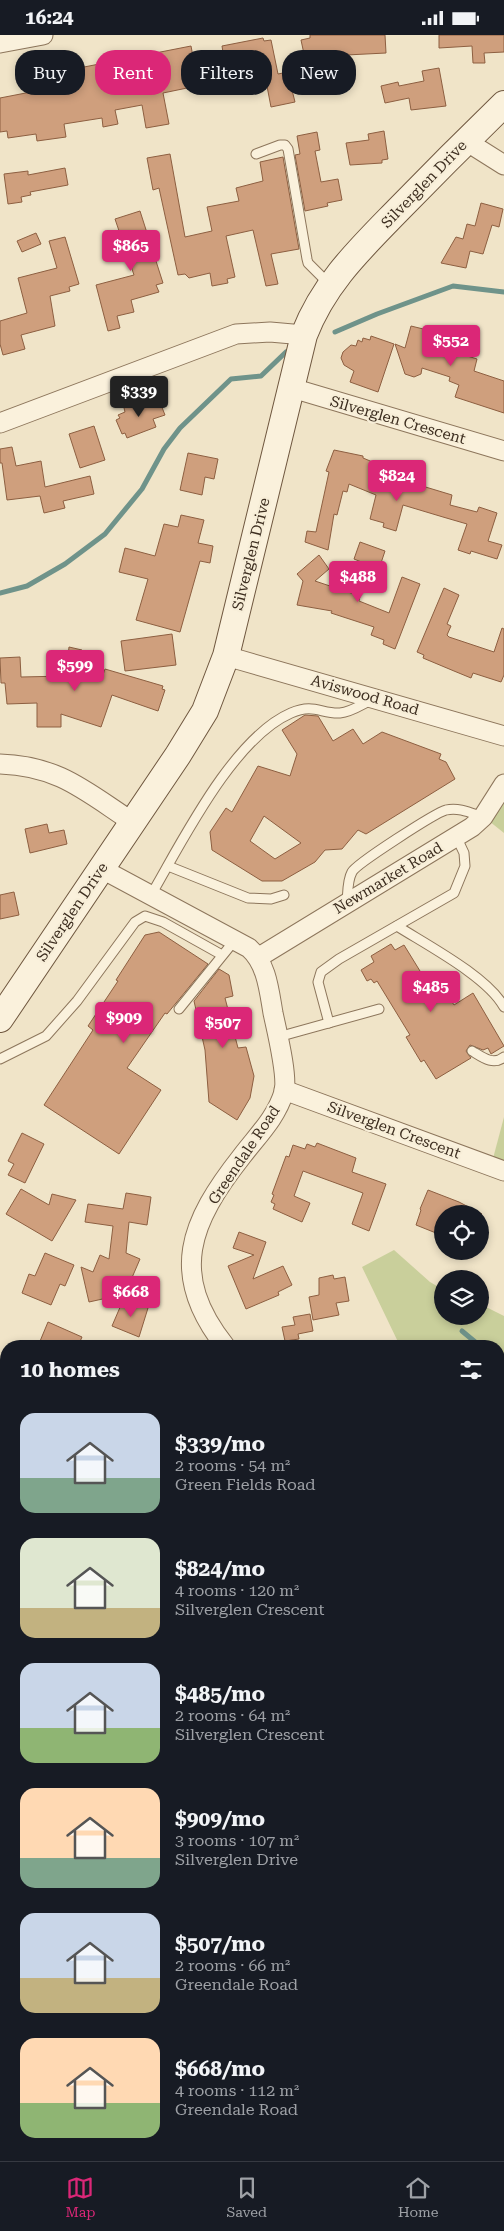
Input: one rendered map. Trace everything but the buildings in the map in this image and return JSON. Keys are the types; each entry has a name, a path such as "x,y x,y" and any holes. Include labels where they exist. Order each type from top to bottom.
{"street":[{"path":"0,43 43,35"},
{"name":"Silverglen Drive","path":"0,1019 134,823 205,711 226,656 304,335 318,303 330,285 365,245 504,104"},
{"path":"466,141 504,165"},
{"path":"0,423 236,334 262,332 304,335"},
{"name":"Silverglen Crescent","path":"292,388 504,451"},
{"name":"Aviswood Road","path":"226,656 504,736"},
{"path":"0,764 26,765 56,774 92,794 134,823"},
{"name":"Newmarket Road","path":"259,957 456,836 483,817 504,784"},
{"path":"102,869 235,940 259,957"},
{"name":"Greendale Road","path":"220,1340 211,1329 192,1287 190,1266 194,1242 207,1210 242,1157 267,1126 278,1107 284,1090 278,1037 259,957"},
{"name":"Silverglen Crescent","path":"284,1090 504,1171"}],"lane":[{"path":"256,154 280,145 285,145 288,149 308,263 330,285"},
{"path":"151,895 209,794 249,747 270,726 299,710 318,709 342,713 375,698"},
{"path":"347,903 349,881 355,867 416,827 447,809 462,809 483,817"},
{"path":"329,1023 318,982 321,972 327,966 444,900 456,890 465,866 464,853 456,836"},
{"path":"168,866 248,897 271,899 284,895"},
{"path":"0,1059 46,1036 83,994 136,922 145,916 163,922 222,955"},
{"path":"397,926 482,982 499,997 504,1007"},
{"path":"179,1009 235,940"},
{"path":"278,1037 379,1009"},
{"path":"472,1051 488,1061 500,1060 504,1057"}],"green space":[{"path":"504,786 504,833 484,817"},
{"path":"504,1117 504,1171 491,1166"},
{"path":"394,1250 434,1284 434,1325 489,1325 489,1308 504,1316 504,1340 397,1340 362,1267"}],"waterway":[{"path":"335,332 377,314 453,286 504,292"},
{"path":"0,593 27,586 65,564 105,534 142,489 164,449 180,428 231,379 261,376 286,352"},
{"path":"462,1331 473,1340"}]}
